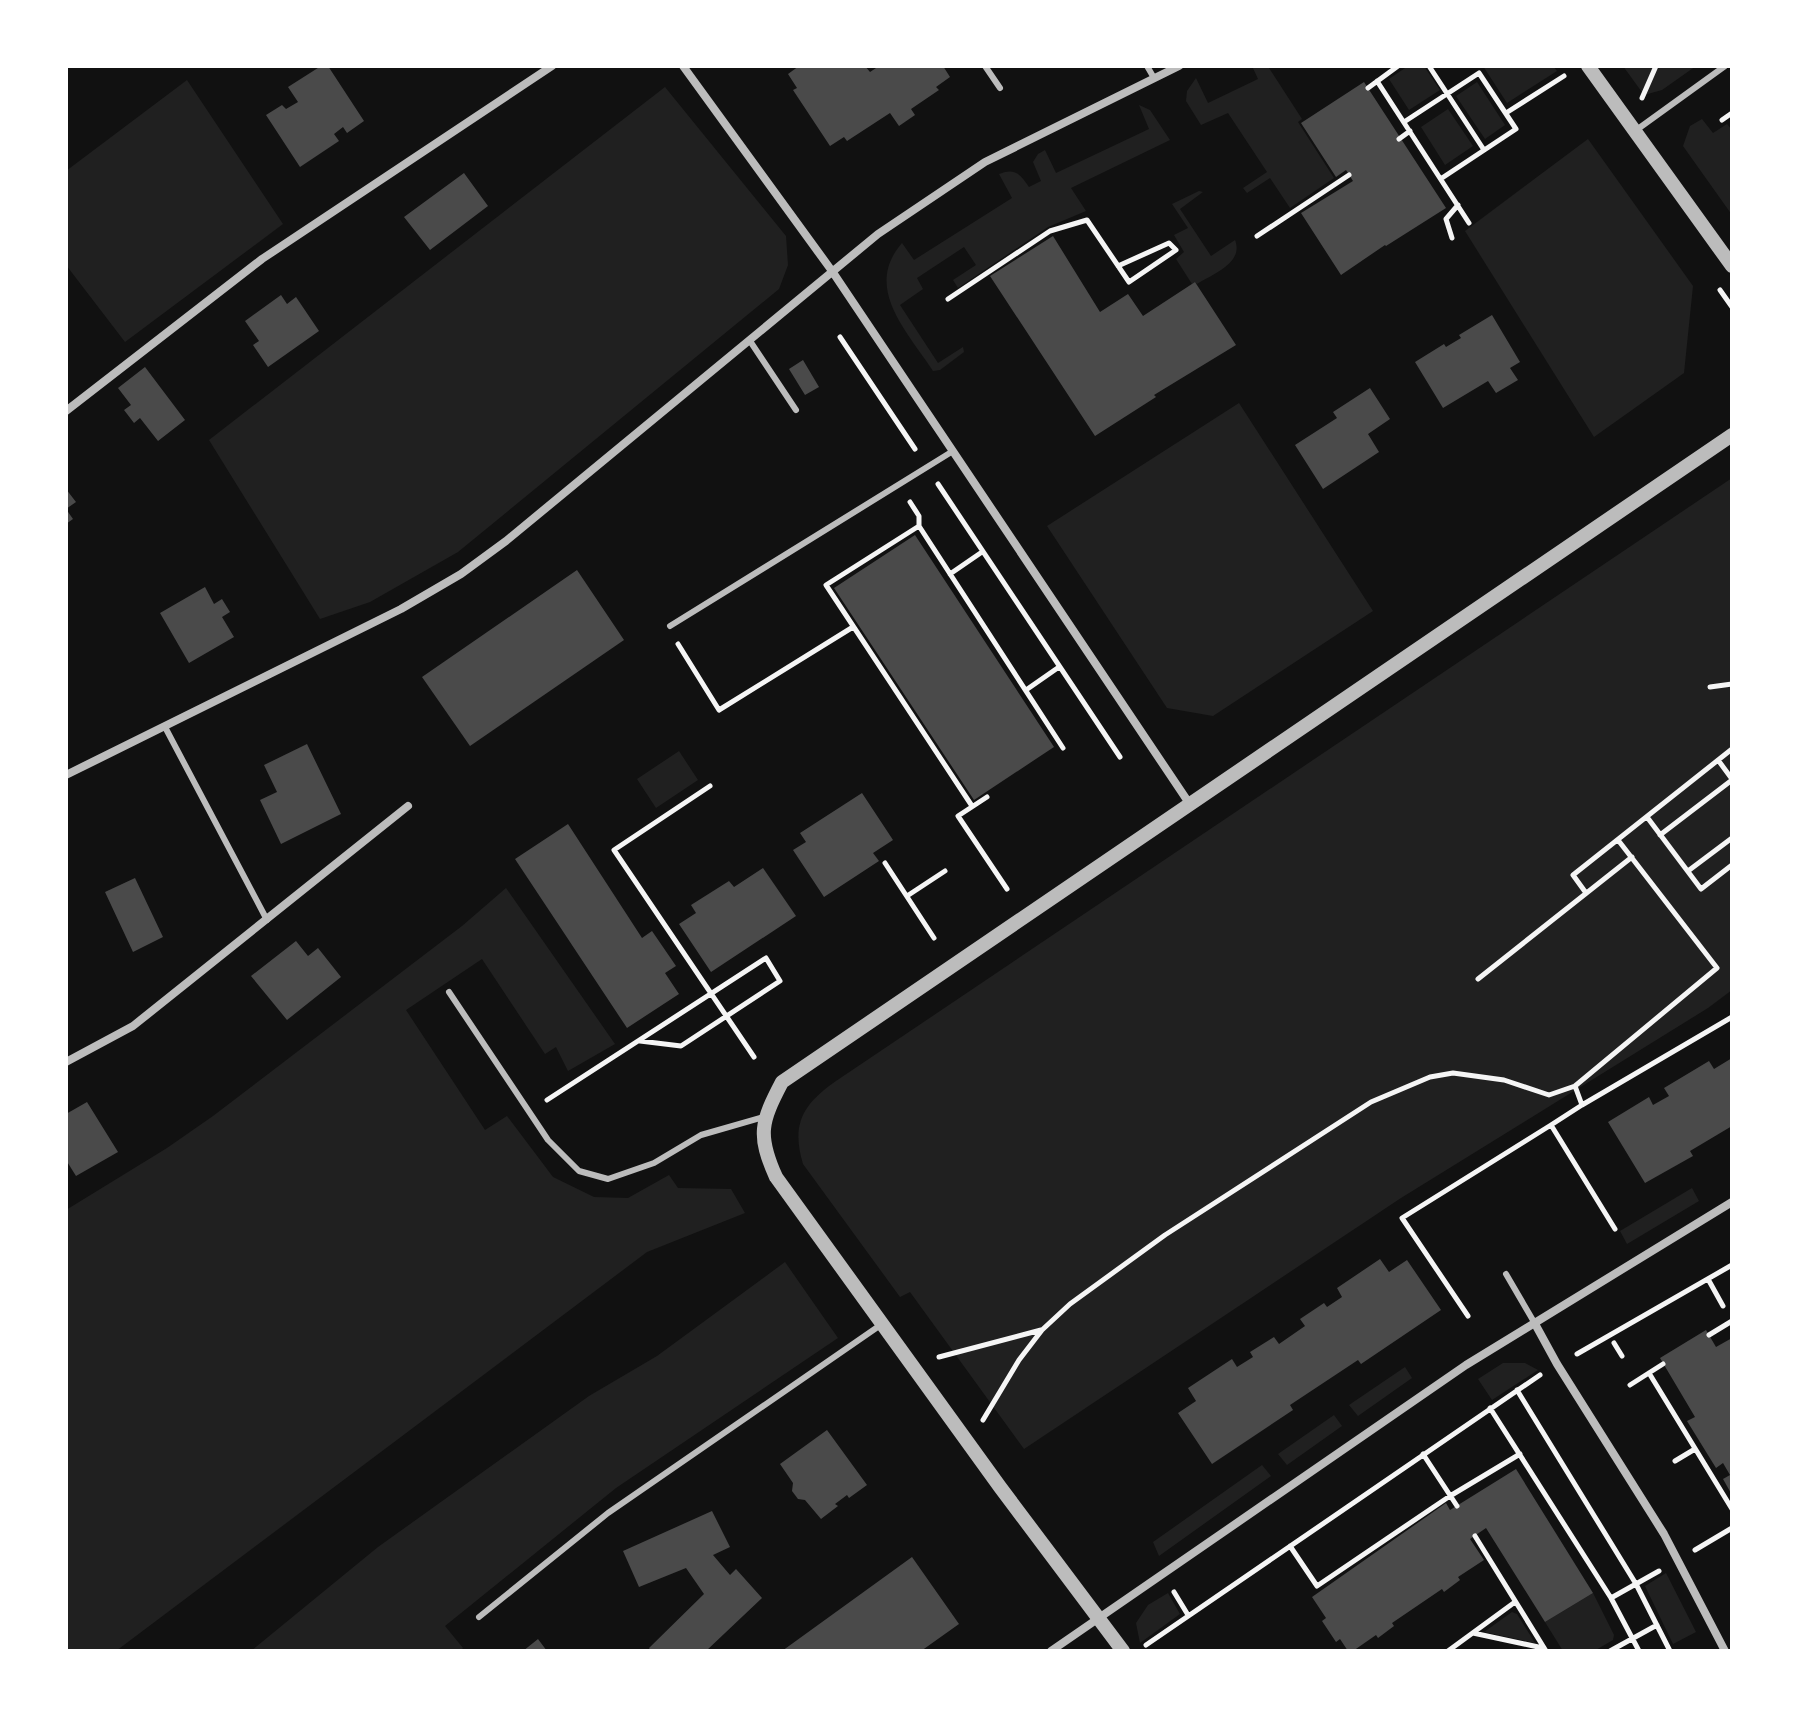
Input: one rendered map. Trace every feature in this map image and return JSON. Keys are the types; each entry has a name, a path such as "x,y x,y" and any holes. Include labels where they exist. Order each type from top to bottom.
{"street":[{"path":"66,411 262,259 552,66"},
{"path":"683,66 832,271 1191,806"},
{"path":"66,775 401,609 461,574 506,541 889,226 985,162 1179,66"},
{"path":"1588,66 1732,266"},
{"path":"1123,1651 776,1177 764,1151 764,1117 782,1082 1732,435"},
{"path":"66,1062 133,1026 408,806"},
{"path":"1051,1651 1466,1365 1732,1202"},
{"path":"1534,1322 1664,1534 1725,1651"}],"lane":[{"path":"985,66 1000,88"},
{"path":"1147,66 1154,78"},
{"path":"1635,131 1725,66"},
{"path":"750,341 796,410"},
{"path":"670,626 953,451"},
{"path":"165,727 267,920"},
{"path":"449,992 548,1140 579,1171 608,1179 654,1163 701,1135 764,1117"},
{"path":"1506,1274 1534,1322"},
{"path":"479,1617 608,1513 882,1324"}],"path":[{"path":"1368,88 1399,66"},
{"path":"1429,66 1484,150"},
{"path":"1640,102 1656,66"},
{"path":"1404,122 1479,73 1516,129 1442,178"},
{"path":"1506,113 1565,76"},
{"path":"1377,81 1469,223"},
{"path":"1722,120 1731,116"},
{"path":"1399,139 1410,131"},
{"path":"1257,236 1349,175"},
{"path":"1452,238 1446,219 1458,205"},
{"path":"948,299 1050,231 1087,220 1090,224 1118,266 1129,282 1176,250 1169,243 1118,266"},
{"path":"1090,224 1097,220"},
{"path":"840,337 1120,757"},
{"path":"928,490 938,484"},
{"path":"919,496 910,502 919,516 919,526 1063,748"},
{"path":"919,526 826,585 972,806"},
{"path":"950,574 982,552"},
{"path":"676,641 719,710 853,627"},
{"path":"1026,690 1059,667"},
{"path":"1710,687 1732,684"},
{"path":"1586,893 1573,875 1732,749"},
{"path":"1660,835 1732,779 1718,760"},
{"path":"710,786 614,850 754,1057"},
{"path":"987,797 958,816 1007,889"},
{"path":"1647,817 1701,889 1732,865"},
{"path":"1688,871 1732,838"},
{"path":"981,1422 1019,1360 1042,1330 1070,1304 1165,1235 1307,1141 1371,1102 1430,1077 1453,1073 1504,1080 1549,1095 1575,1086 1717,968 1618,840"},
{"path":"1478,979 1632,857"},
{"path":"885,863 934,938"},
{"path":"907,896 945,871"},
{"path":"566,1088 766,958 780,981 681,1046 640,1041"},
{"path":"1468,1316 1402,1218 1582,1105 1732,1017"},
{"path":"1575,1086 1582,1105"},
{"path":"1551,1125 1615,1229"},
{"path":"1138,1651 1517,1389 1732,1265"},
{"path":"1708,1279 1723,1306"},
{"path":"1709,1335 1732,1321"},
{"path":"936,1359 943,1354 1042,1330"},
{"path":"1614,1343 1622,1356"},
{"path":"1630,1385 1663,1364"},
{"path":"1649,1373 1732,1509"},
{"path":"1517,1389 1636,1584 1670,1651"},
{"path":"1490,1408 1611,1598 1639,1651"},
{"path":"1675,1461 1695,1449"},
{"path":"1423,1454 1457,1506"},
{"path":"1290,1546 1317,1586 1450,1496 1520,1454"},
{"path":"1475,1536 1545,1650"},
{"path":"1448,1651 1515,1602"},
{"path":"1610,1651 1657,1625"},
{"path":"1473,1633 1545,1650"}],"shaded area":[{"path":"1252,66 1269,68 1302,119 1298,122 1334,178 1290,208 1270,178 1247,193 1243,188 1267,172 1228,113 1201,125 1186,101 1187,91 1196,78 1208,103 1258,79"},
{"path":"1408,66 1424,66 1440,90 1409,110 1389,79"},
{"path":"1483,66 1553,66 1557,71 1507,103"},
{"path":"1623,66 1696,66 1662,90 1644,95"},
{"path":"187,80 283,224 125,342 66,265 66,171"},
{"path":"1477,82 1505,125 1485,139 1456,96"},
{"path":"665,87 786,236 788,265 779,289 458,552 370,602 320,619 209,440"},
{"path":"1139,105 1150,110 1170,140 1071,188 1086,211 1048,227 958,288 953,280 976,265 964,247 917,278 923,289 900,305 938,363 963,347 964,352 940,370 933,371 901,325 888,293 887,276 891,260 902,243 914,260 1012,198 999,174 1016,173 1029,187 1041,181 1033,162 1045,150 1056,173 1149,129"},
{"path":"1448,109 1473,146 1445,165 1421,127"},
{"path":"1702,119 1713,133 1727,124 1732,130 1732,215 1683,146 1690,126"},
{"path":"1588,139 1693,286 1684,373 1594,437 1465,231"},
{"path":"1203,192 1180,209 1211,256 1235,240 1237,248 1225,267 1192,284 1176,259 1184,252 1174,235 1188,228 1172,204"},
{"path":"1239,403 1373,611 1213,716 1167,708 1047,526"},
{"path":"1732,478 1732,990 1708,1008 1401,1198 1024,1449 910,1292 900,1297 803,1164 798,1137 799,1126 808,1107 836,1081"},
{"path":"679,751 698,780 656,808 637,779"},
{"path":"506,888 615,1044 568,1071 556,1047 545,1054 482,959 406,1010 485,1130 507,1116 553,1177 594,1197 628,1198 669,1175 678,1188 731,1189 745,1213 647,1252 116,1651 66,1651 66,1210 213,1116 462,926"},
{"path":"1692,1188 1699,1201 1627,1244 1620,1231"},
{"path":"785,1262 838,1338 616,1488 445,1626 463,1648 460,1651 251,1651 378,1547 589,1396 657,1356"},
{"path":"1503,1363 1525,1363 1538,1370 1492,1400 1478,1379"},
{"path":"1405,1367 1412,1378 1358,1416 1349,1405"},
{"path":"1334,1415 1342,1426 1287,1465 1278,1454"},
{"path":"1262,1465 1271,1476 1159,1556 1153,1542"},
{"path":"1666,1573 1696,1632 1673,1644 1645,1586"},
{"path":"1168,1593 1180,1614 1140,1643 1136,1623 1148,1605"},
{"path":"1593,1593 1614,1635 1613,1640 1594,1651 1563,1651 1545,1622"},
{"path":"1512,1612 1517,1614 1535,1643 1484,1632"}],"building":[{"path":"321,66 328,66 364,121 347,133 343,127 334,134 339,141 300,167 266,115 282,105 286,109 298,102 288,87"},
{"path":"799,66 865,66 870,72 879,66 943,66 950,77 936,87 939,90 911,109 915,115 899,126 890,113 847,141 844,137 830,146 793,90 797,88 788,74"},
{"path":"1364,82 1446,208 1341,275 1301,213 1353,181 1346,170 1336,177 1301,123"},
{"path":"464,173 488,206 430,250 404,217"},
{"path":"1053,236 1100,312 1128,294 1143,316 1195,282 1236,345 1154,395 1156,397 1095,436 990,276"},
{"path":"281,295 287,304 296,297 319,331 268,367 253,345 259,341 245,321"},
{"path":"1492,315 1520,362 1510,368 1518,380 1496,393 1488,381 1443,408 1415,362 1444,344 1446,347 1461,338 1459,335"},
{"path":"803,360 819,387 805,395 789,369"},
{"path":"145,367 185,420 158,441 140,418 134,423 124,410 131,405 118,388"},
{"path":"1370,388 1390,419 1368,434 1379,452 1323,489 1295,445 1337,418 1333,412"},
{"path":"66,489 76,502 66,509"},
{"path":"66,509 73,519 66,524"},
{"path":"915,535 1054,747 974,800 834,588"},
{"path":"577,570 624,640 470,746 422,677"},
{"path":"205,587 214,604 222,599 230,612 222,617 234,637 189,663 160,613"},
{"path":"307,744 341,814 281,844 260,800 277,792 264,765"},
{"path":"862,793 893,840 873,853 879,861 824,897 793,850 806,842 800,833"},
{"path":"568,824 642,938 652,931 676,966 665,973 679,994 627,1028 515,859"},
{"path":"763,868 796,916 711,972 679,924 696,913 691,905 729,881 734,887"},
{"path":"135,878 163,937 133,952 105,892"},
{"path":"296,941 308,956 318,948 341,977 287,1020 251,976"},
{"path":"1732,1058 1732,1126 1690,1151 1693,1156 1645,1183 1608,1122 1649,1097 1653,1105 1669,1096 1664,1088 1709,1061 1714,1069"},
{"path":"87,1102 118,1152 76,1176 66,1160 66,1114"},
{"path":"1380,1259 1389,1272 1407,1260 1441,1310 1361,1364 1358,1360 1290,1405 1293,1410 1212,1464 1178,1413 1196,1401 1188,1388 1232,1359 1237,1367 1253,1357 1250,1352 1274,1337 1279,1344 1305,1326 1300,1319 1324,1303 1327,1307 1342,1297 1337,1288"},
{"path":"1706,1330 1716,1347 1732,1338 1732,1495 1723,1479 1730,1475 1723,1463 1716,1468 1687,1421 1695,1417 1660,1358"},
{"path":"827,1430 867,1485 849,1498 847,1495 821,1519 805,1500 798,1499 792,1491 793,1483 780,1464"},
{"path":"1516,1469 1593,1593 1545,1622 1486,1528 1470,1539 1484,1560 1458,1577 1460,1580 1392,1623 1394,1626 1378,1638 1376,1635 1353,1651 1348,1651 1340,1639 1336,1642 1322,1621 1326,1618 1312,1597 1446,1503 1450,1510"},
{"path":"712,1511 730,1547 713,1555 730,1575 736,1569 762,1598 706,1651 651,1651 649,1648 704,1594 686,1568 639,1587 623,1551"},
{"path":"912,1557 959,1624 921,1651 782,1651"},
{"path":"538,1639 547,1651 523,1651"}]}
